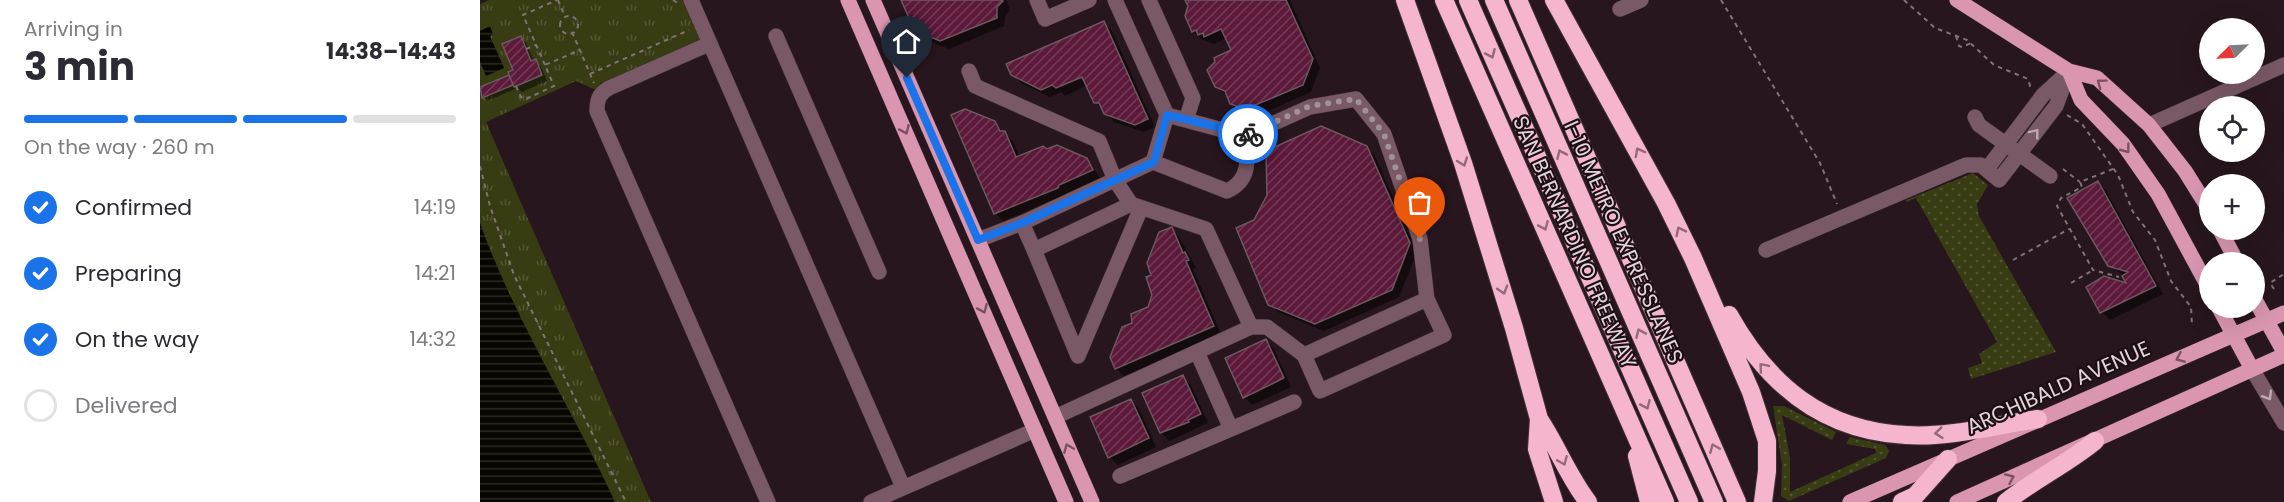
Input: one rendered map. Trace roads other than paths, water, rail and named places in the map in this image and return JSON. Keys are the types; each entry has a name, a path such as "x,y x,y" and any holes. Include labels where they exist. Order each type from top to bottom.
{"highway":[{"path":"1405,0 1480,214 1539,419 1538,449 1554,502"},
{"name":"SAN BERNARDINO FREEWAY","path":"1444,0 1665,502"},
{"path":"1468,0 1689,502"},
{"name":"I-10 METRO EXPRESSLANES","path":"1494,0 1714,502"},
{"path":"1518,0 1737,502"},
{"path":"1554,0 1636,147 1693,258 1758,409 1767,441 1768,463 1763,502"},
{"path":"1693,258 1716,289 1744,341 1770,376 1799,399 1822,413 1855,426 1907,435 1936,434 2038,419"},
{"path":"1539,419 1557,445 1571,477 1588,502"},
{"path":"1629,419 1644,490 1649,502"},
{"path":"2006,502 2041,477 2069,463 2095,441"},
{"path":"1902,502 1915,496 1948,459"}],"main road":[{"path":"848,0 1066,502"},
{"path":"873,0 1092,502"},
{"path":"1957,0 2069,71 2097,78 2149,125 2179,162 2199,194"},
{"path":"2069,71 2081,100 2123,144 2158,194 2199,270"},
{"name":"ARCHIBALD AVENUE","path":"1850,502 2284,313"},
{"path":"2224,318 2252,369"},
{"path":"1957,502 2284,354 2266,320"}],"street":[{"path":"1037,0 1045,19 1089,0"},
{"path":"1115,0 1167,115 1154,162"},
{"path":"1149,0 1193,98 1186,120"},
{"path":"1620,9 1641,0"},
{"path":"687,6 709,44 903,487"},
{"path":"776,36 879,272"},
{"path":"709,44 602,92 597,100 599,117 768,502"},
{"path":"2149,125 2284,65"},
{"path":"969,71 975,86 1099,141 1115,180 1136,206 1206,229 1251,327"},
{"path":"1987,169 2043,95 2069,71"},
{"path":"1766,250 1966,165 1973,164 1987,169 1999,180 2056,106 2069,71"},
{"path":"1055,417 1251,327 1267,327 1304,354 1320,390 1444,335 1427,299 1420,239 1384,134 1356,99 1310,106 1245,136 1167,115"},
{"path":"1975,117 1979,125 2019,154 2054,171"},
{"path":"978,240 1022,223 1154,162 1227,191 1239,186 1247,172 1245,136"},
{"path":"1022,223 1078,356 1136,206"},
{"path":"1034,250 1136,206"},
{"path":"1304,354 1427,299"},
{"path":"1197,352 1231,429"},
{"path":"2252,369 2284,423"},
{"path":"1120,476 1293,402"},
{"path":"871,502 1035,430"}]}
